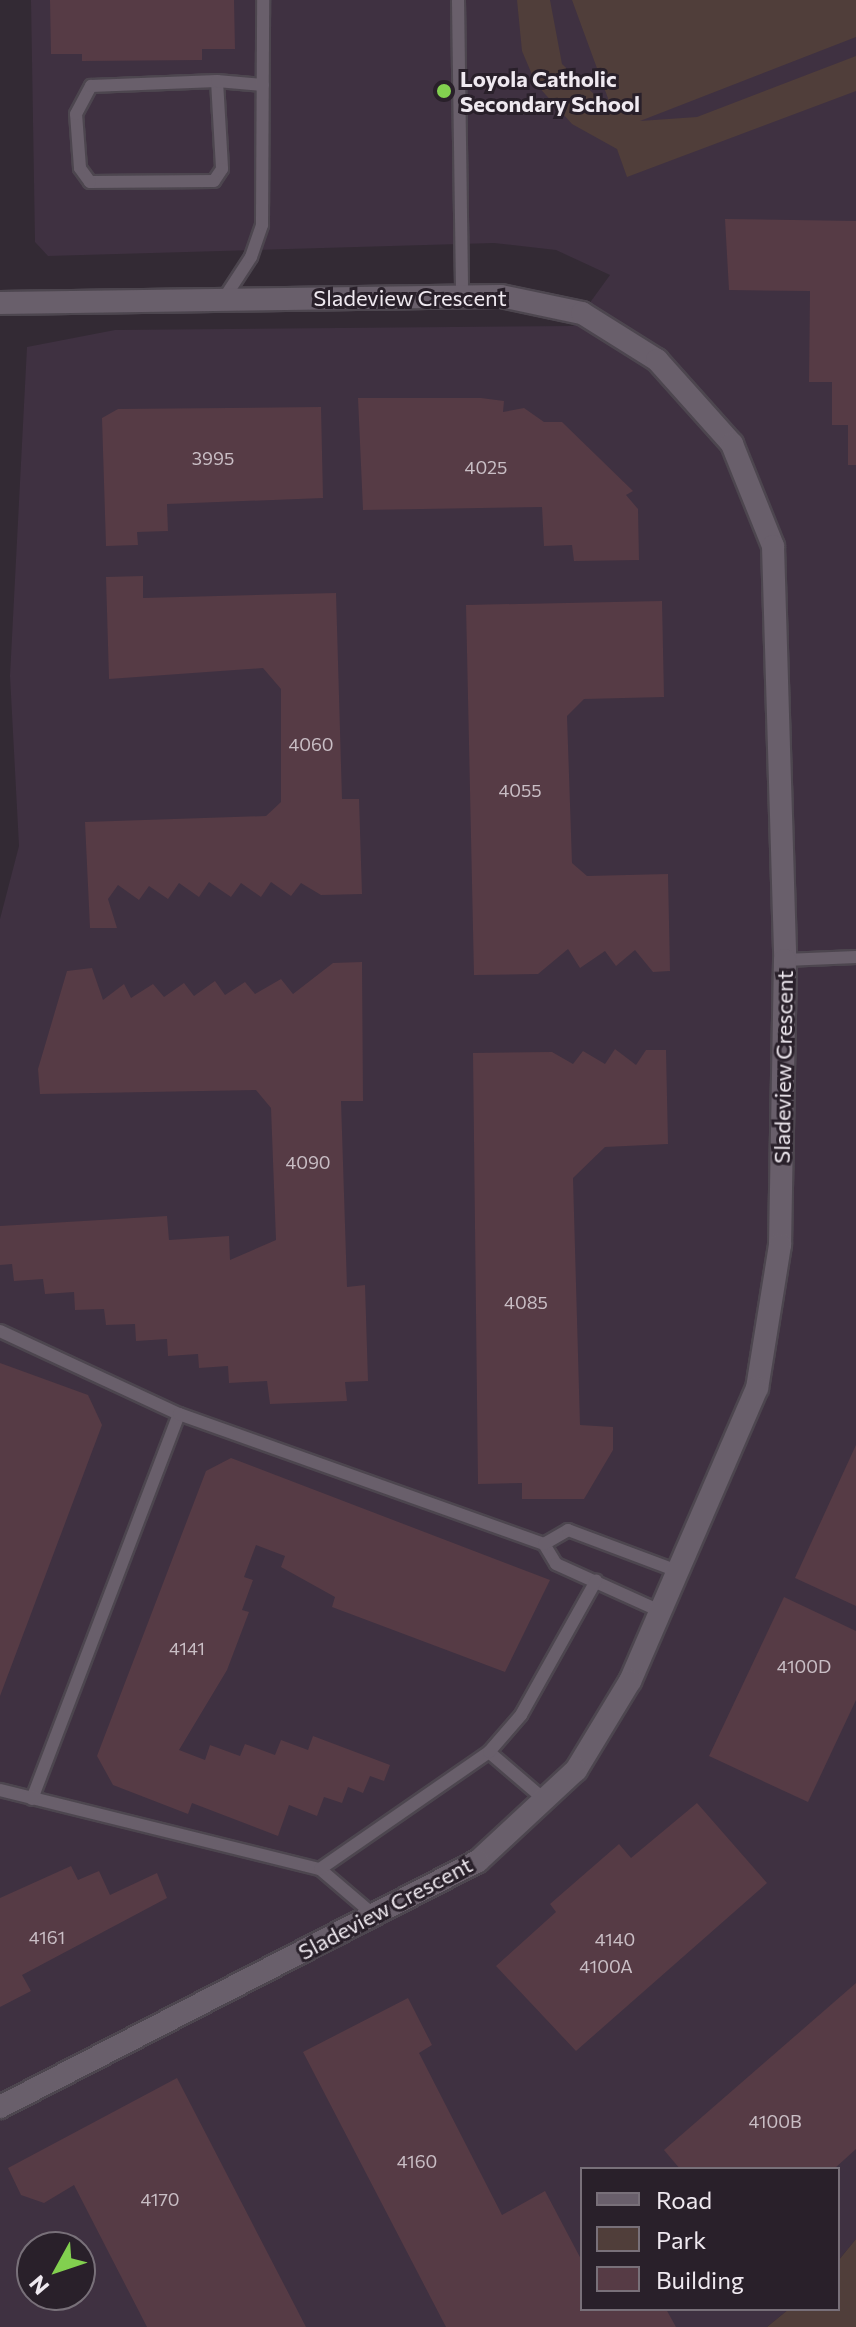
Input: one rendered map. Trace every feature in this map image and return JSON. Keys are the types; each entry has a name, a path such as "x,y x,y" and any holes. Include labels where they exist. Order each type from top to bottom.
{"street":[{"name":"Sladeview Crescent","path":"0,303 462,296 539,301 582,313 620,336 692,391 744,469 762,508 776,575 785,960 780,1245 767,1347 738,1438 680,1572 604,1727 546,1801 478,1861 0,2107"}],"lane":[{"path":"223,300 249,261 262,225 263,0"},
{"path":"458,0 462,296"},
{"path":"217,81 222,169 204,186 90,182 80,168 76,114 91,86 217,81 263,85"},
{"path":"785,960 856,957"},
{"path":"0,1331 179,1414 544,1544 556,1564 660,1611"},
{"path":"32,1799 179,1414"},
{"path":"544,1544 568,1530 680,1572"},
{"path":"320,1869 489,1752 521,1715 596,1581"},
{"path":"489,1752 546,1801"},
{"path":"0,1790 320,1869 375,1916"}],"shaded area":[{"path":"31,0 856,0 856,2239 840,2259 840,2167 580,2167 580,2311 787,2311 767,2327 0,2327 0,919 19,846 10,676 27,347 115,330 573,326 610,275 556,250 494,243 48,256 35,242"}],"green space":[{"path":"517,0 550,0 562,64 613,112 572,0 856,0 856,37 640,121 697,117 856,56 856,91 627,177 617,149 572,124 536,84 522,51"},
{"path":"856,2239 856,2327 767,2327 787,2311 840,2311 840,2259"}],"building":[{"path":"50,0 234,0 235,49 202,49 202,60 82,61 82,54 51,54"},
{"path":"725,219 856,221 856,465 848,465 848,425 832,425 832,382 809,382 810,291 729,290"},
{"path":"358,398 481,398 504,401 503,412 524,408 544,422 562,422 633,491 626,495 638,509 639,560 574,561 572,545 544,546 542,507 363,510"},
{"path":"321,407 323,498 167,504 168,531 137,532 138,545 106,546 102,418 118,409"},
{"path":"143,576 143,598 336,593 342,799 359,799 362,894 321,895 301,883 291,896 271,882 261,897 241,883 231,897 209,882 199,897 179,883 168,899 149,886 139,900 118,885 108,899 117,928 90,928 85,822 266,816 281,802 281,689 263,668 109,679 106,577"},
{"path":"662,601 664,697 584,699 567,716 572,863 587,876 668,874 670,971 653,972 635,950 616,966 605,951 580,968 568,949 538,974 474,975 466,605"},
{"path":"362,962 363,1101 341,1101 347,1287 365,1285 368,1381 345,1382 347,1401 270,1404 267,1381 229,1383 228,1366 199,1368 198,1354 168,1356 167,1339 136,1341 135,1324 106,1325 104,1309 75,1310 74,1292 45,1294 43,1279 14,1281 12,1264 0,1265 0,1226 167,1216 169,1240 229,1236 230,1260 276,1240 271,1108 256,1090 40,1094 38,1069 67,971 92,968 103,1000 124,984 131,998 153,984 164,997 184,983 194,996 215,981 225,995 245,982 255,994 281,979 293,994 333,963"},
{"path":"615,1049 636,1065 646,1050 666,1050 668,1144 605,1147 573,1178 580,1425 613,1427 613,1450 584,1499 522,1499 522,1483 478,1484 473,1053 552,1052 573,1064 583,1051 605,1064"},
{"path":"0,1363 88,1395 102,1425 0,1696"},
{"path":"856,1445 856,1606 795,1578"},
{"path":"231,1458 550,1580 505,1672 332,1607 335,1597 281,1567 285,1556 256,1545 244,1577 253,1580 242,1610 249,1612 227,1670 179,1750 205,1760 210,1745 240,1756 245,1744 275,1755 281,1740 308,1750 313,1736 390,1765 384,1781 370,1776 363,1793 348,1787 342,1803 324,1797 317,1816 289,1805 278,1836 192,1803 188,1814 113,1785 97,1756 206,1471"},
{"path":"784,1597 856,1631 856,1700 808,1802 709,1756"},
{"path":"697,1803 767,1883 576,2051 496,1966 556,1912 550,1904 619,1844 631,1858"},
{"path":"71,1866 78,1880 99,1871 110,1895 157,1873 167,1898 22,1975 31,1991 0,2007 0,1898"},
{"path":"856,1983 856,2149 836,2167 678,2167 664,2150"},
{"path":"408,1998 432,2045 419,2053 502,2215 545,2191 580,2257 580,2311 667,2311 676,2327 446,2327 303,2052"},
{"path":"177,2078 306,2327 147,2327 74,2185 44,2203 21,2195 8,2168"}],"place":[{"name":"Loyola Catholic Secondary School","path":"444,91"}]}
